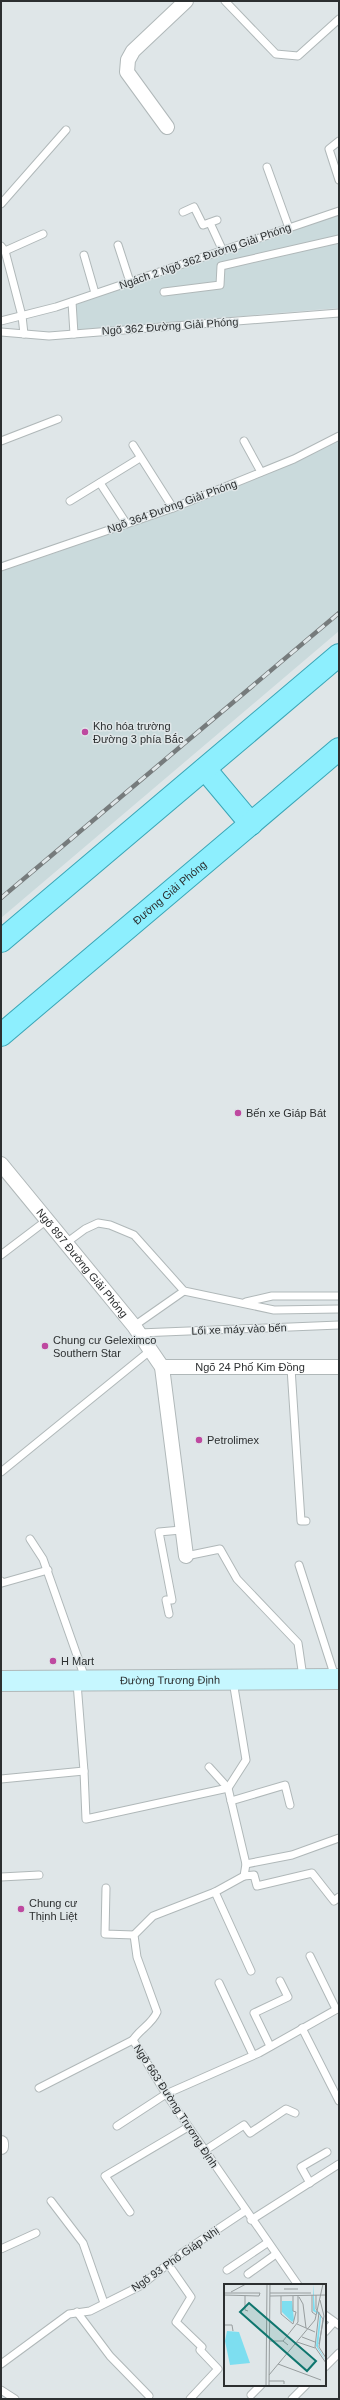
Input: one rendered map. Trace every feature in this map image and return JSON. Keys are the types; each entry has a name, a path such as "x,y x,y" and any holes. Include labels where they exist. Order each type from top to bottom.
{"main road":[{"path":"1,941 339,656"},
{"name":"Đường Giải Phóng","path":"1,1035 339,749"},
{"path":"199,774 246,828"},
{"name":"Đường Trương Định","path":"1,1681 337,1679"}],"street":[{"path":"167,128 128,72 128,60 133,52 186,1"},
{"name":"Ngõ 897 Đường Giải Phóng","path":"1,1164 136,1329 162,1367 181,1530 186,1556"},
{"name":"Ngõ 24 Phố Kim Đồng","path":"162,1367 339,1368"}],"lane":[{"path":"225,1 276,54 298,56 339,19"},
{"path":"1,204 66,130"},
{"path":"339,141 329,149 339,180"},
{"path":"267,167 289,228"},
{"path":"183,212 194,207 203,225 214,222 222,249"},
{"name":"Ngách 2 Ngõ 362 Đường Giải Phóng","path":"1,321 72,302 222,249 289,228 339,210"},
{"path":"24,334 22,316 3,248 43,234"},
{"path":"164,292 220,285 221,266 339,239"},
{"path":"118,245 130,282"},
{"path":"84,254 95,293"},
{"path":"72,302 74,334"},
{"name":"Ngõ 362 Đường Giải Phóng","path":"1,332 49,336 339,313"},
{"path":"1,441 58,419"},
{"name":"Ngõ 364 Đường Giải Phóng","path":"1,567 173,508 261,472 339,436"},
{"path":"244,441 261,472"},
{"path":"133,445 173,508"},
{"path":"70,501 140,458"},
{"path":"100,483 126,523"},
{"path":"1,1255 47,1220"},
{"path":"66,1243 85,1229 98,1223 110,1224 134,1235 184,1291 274,1310 339,1309"},
{"path":"136,1329 184,1291"},
{"path":"244,1303 272,1296 339,1296"},
{"name":"Lối xe máy vào bến","path":"136,1329 339,1325"},
{"path":"1,1472 151,1350"},
{"path":"291,1368 301,1521 306,1520"},
{"path":"169,1614 166,1600 172,1600 158,1532 181,1530"},
{"path":"30,1539 48,1570 81,1680 86,1819 228,1788 246,1760 233,1680"},
{"path":"186,1556 220,1549 237,1579 298,1643 303,1680"},
{"path":"299,1565 337,1679"},
{"path":"1,1581 2,1583 19,1580 48,1570"},
{"path":"209,1766 228,1788 246,1864 244,1876"},
{"path":"1,1779 84,1771"},
{"path":"230,1801 285,1785 290,1805"},
{"path":"246,1864 292,1855 339,1838"},
{"path":"106,1888 105,1934 134,1935 153,1916 215,1892 244,1876 254,1875 258,1886 312,1873 334,1901 339,1897"},
{"path":"1,1877 39,1875"},
{"path":"215,1892 251,1971"},
{"name":"Ngõ 663 Đường Trương Định","path":"134,1935 137,1957 156,2012 154,2019 138,2032 133,2040 166,2094 204,2151 297,2284"},
{"path":"117,2126 166,2094 253,2055 337,2009 310,1956"},
{"path":"270,2046 254,2013 288,1996 280,1980"},
{"path":"219,1982 253,2055"},
{"path":"302,2028 339,2101"},
{"path":"39,2088 133,2040"},
{"path":"204,2151 244,2125 250,2133 286,2109 295,2112"},
{"path":"130,2212 105,2176 188,2127"},
{"path":"310,2183 301,2167 327,2152"},
{"path":"251,2220 339,2164"},
{"path":"51,2201 83,2243 104,2303"},
{"name":"Ngõ 93 Phố Giáp Nhị","path":"1,2364 69,2314 90,2311 140,2286 168,2264 245,2211"},
{"path":"1,2250 36,2233"},
{"path":"227,2270 268,2243"},
{"path":"248,2274 276,2254"},
{"path":"168,2264 191,2296 176,2322 202,2347 200,2350 218,2369 190,2399"},
{"path":"78,2312 110,2356 149,2396"},
{"path":"326,2316 337,2324 326,2331"},
{"path":"326,2366 339,2353"},
{"path":"251,2395 260,2386"},
{"path":"292,2399 305,2386"},
{"path":"1,2390 15,2399"}],"shaded area":[{"path":"339,213 339,308 75,330 74,303"},
{"path":"339,439 339,631 1,918 1,571 58,552"}],"railway":[{"path":"1,898 339,613"}],"place":[{"name":"Kho hóa trường Đường 3 phía Bắc","path":"85,732"},
{"name":"Bến xe Giáp Bát","path":"238,1113"},
{"name":"Chung cư Geleximco Southern Star","path":"45,1346"},
{"name":"Petrolimex","path":"199,1440"},
{"name":"H Mart","path":"53,1661"},
{"name":"Chung cư Thịnh Liệt","path":"21,1909"}]}
